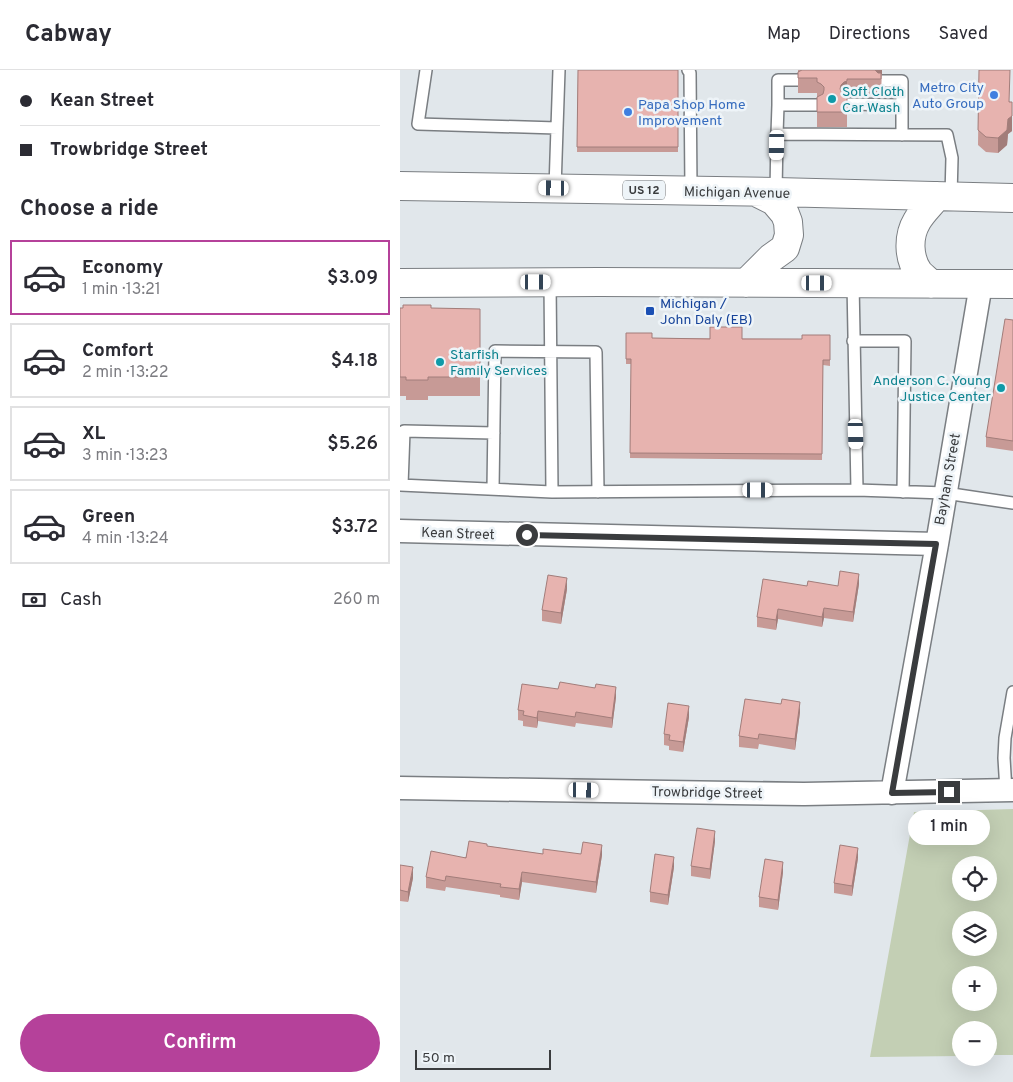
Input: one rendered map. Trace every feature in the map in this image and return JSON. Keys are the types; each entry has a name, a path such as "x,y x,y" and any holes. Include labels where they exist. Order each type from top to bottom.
{"main road":[{"name":"Michigan Avenue","path":"400,186 1013,198"},
{"path":"746,283 784,248 789,235 785,214 766,192"},
{"path":"931,284 919,272 912,259 910,245 912,232 918,219 944,196"},
{"path":"400,283 1013,284"}],"street":[{"name":"Bayham Street","path":"892,793 980,284"},
{"name":"Kean Street","path":"400,532 936,544"},
{"name":"Trowbridge Street","path":"400,788 804,794 1009,790"}],"lane":[{"path":"426,70 418,124 557,128"},
{"path":"554,188 559,70"},
{"path":"688,70 690,73 691,191"},
{"path":"766,192 777,134 778,80 798,80"},
{"path":"882,81 902,82 902,135"},
{"path":"778,105 817,104"},
{"path":"847,104 902,105"},
{"path":"777,134 947,135 952,158 944,196"},
{"path":"550,282 552,492"},
{"path":"853,283 857,490"},
{"path":"853,341 905,341 903,492"},
{"path":"493,489 495,351 596,352 598,492"},
{"path":"494,433 404,431 401,485 552,492 857,490 945,493 1013,503"},
{"path":"1009,790 1004,758 1005,738 1013,692"}],"green space":[{"path":"1013,809 1013,1055 997,1055 997,1021 952,1021 952,1056 870,1057 914,812"}],"building":[{"name":"Papa Shop Home Improvement","path":"578,70 678,70 678,147 577,147"},
{"path":"802,70 875,70 881,73 881,79 847,79 840,89 843,95 847,96 847,112 817,112 817,97 823,94 824,87 817,82 817,78 798,78 798,72"},
{"name":"Metro City Auto Group","path":"979,70 1010,70 1009,102 1012,102 1012,116 1008,119 1007,130 998,138 986,137 978,130"},
{"name":"Starfish Family Services","path":"403,305 431,305 431,308 480,309 480,377 428,377 428,380 406,380 406,377 400,377 400,308 403,308"},
{"name":"Anderson C. Young Justice Center","path":"1005,319 1013,320 1013,441 986,437"},
{"path":"710,327 742,327 742,339 802,339 802,335 830,335 830,360 823,360 822,454 630,453 631,359 626,359 626,333 652,333 652,338 710,339"},
{"path":"840,571 859,574 853,612 824,608 822,617 778,609 776,620 757,617 763,579 807,586 808,581 838,586"},
{"path":"548,575 567,578 561,613 542,610"},
{"path":"560,682 595,688 596,684 616,687 612,718 576,712 575,717 538,711 537,718 523,715 524,711 518,710 522,684 558,689"},
{"path":"745,699 781,704 782,699 800,702 795,739 759,734 758,739 739,736"},
{"path":"668,703 689,706 683,742 669,740 670,735 664,734"},
{"path":"697,828 715,831 710,869 691,866"},
{"path":"469,841 487,844 487,846 543,854 543,849 581,854 583,842 602,845 596,882 522,872 519,889 500,887 501,884 446,876 445,881 426,877 431,851 466,858"},
{"path":"840,845 858,848 852,886 834,883"},
{"path":"655,854 674,857 668,895 650,892"},
{"path":"765,859 783,862 778,900 759,897"},
{"path":"400,865 413,867 408,892 400,890"}],"place":[{"name":"Metro City Auto Group","path":"994,95"},
{"name":"Soft Cloth Car Wash","path":"832,99"},
{"name":"Papa Shop Home Improvement","path":"628,112"},
{"name":"Michigan / John Daly (EB)","path":"650,311"},
{"name":"Starfish Family Services","path":"440,362"},
{"name":"Anderson C. Young Justice Center","path":"1001,388"}],"route":[{"path":"527,535 936,544 892,793 949,792"}]}
